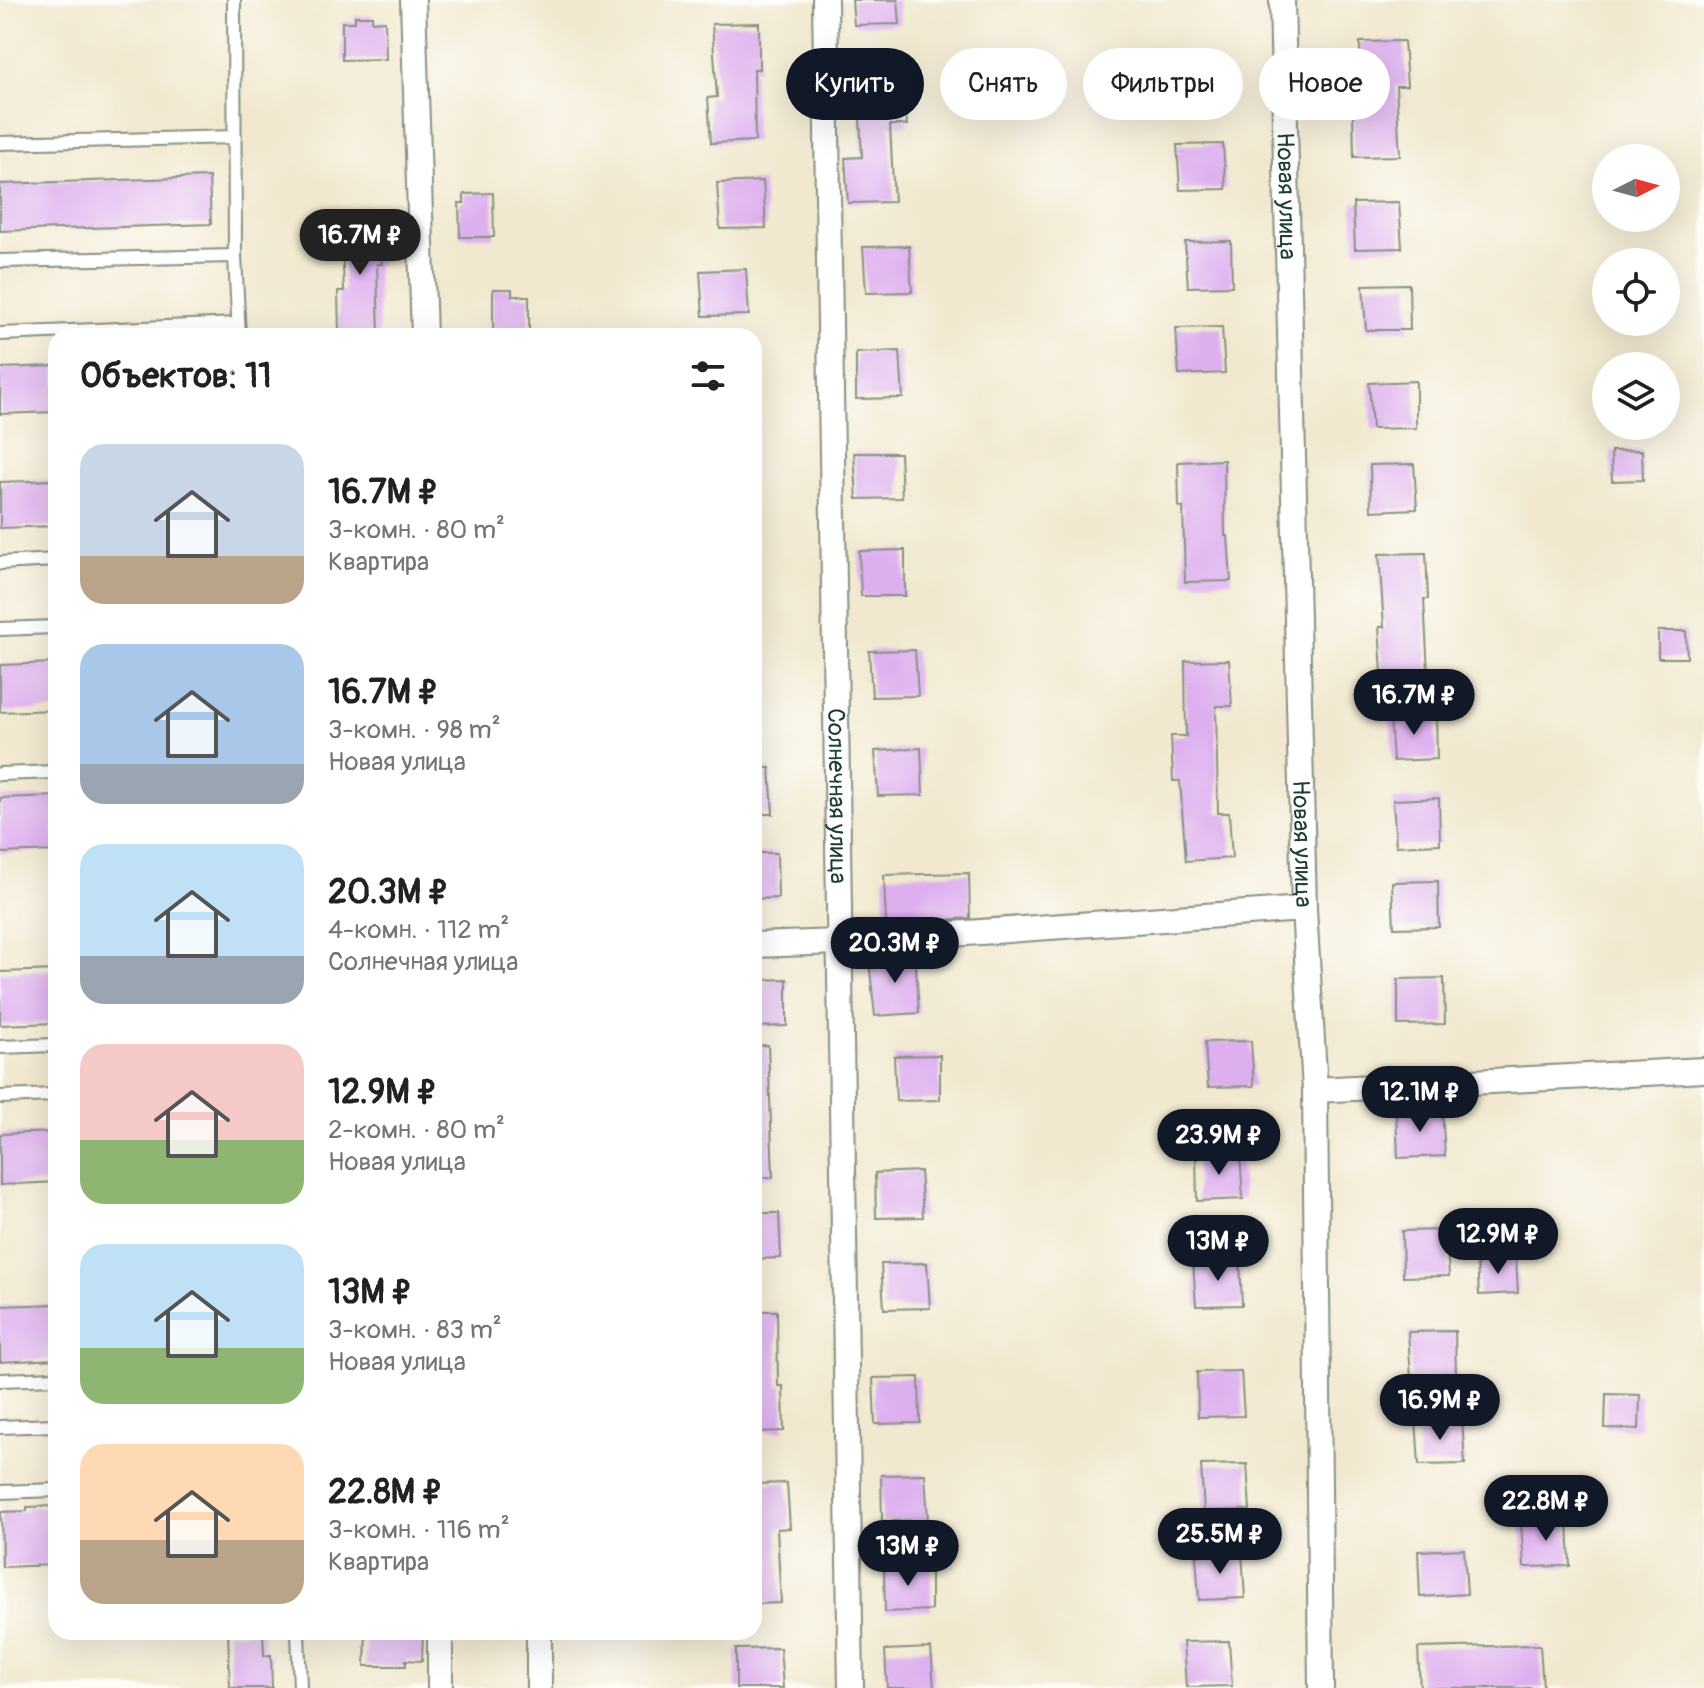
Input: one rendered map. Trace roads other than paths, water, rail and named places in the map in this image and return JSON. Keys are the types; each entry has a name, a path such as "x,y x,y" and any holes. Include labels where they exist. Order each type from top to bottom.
{"street":[{"path":"413,0 424,328"},
{"name":"Солнечная улица","path":"825,0 851,1688"},
{"name":"Новая улица","path":"1282,0 1304,909 1315,1090 1321,1688"},
{"path":"762,945 1304,909"},
{"path":"1315,1090 1704,1070"},
{"path":"440,1640 440,1688"},
{"path":"539,1640 539,1688"}],"lane":[{"path":"234,0 238,328"},
{"path":"0,143 235,137"},
{"path":"0,261 235,256"},
{"path":"0,334 48,333"},
{"path":"0,563 48,560"},
{"path":"0,629 48,627"},
{"path":"0,774 48,772"},
{"path":"0,1047 48,1045"},
{"path":"0,1097 48,1095"},
{"path":"0,1380 48,1378"},
{"path":"0,1427 48,1425"},
{"path":"0,1492 48,1490"},
{"path":"298,1640 300,1688"}]}
